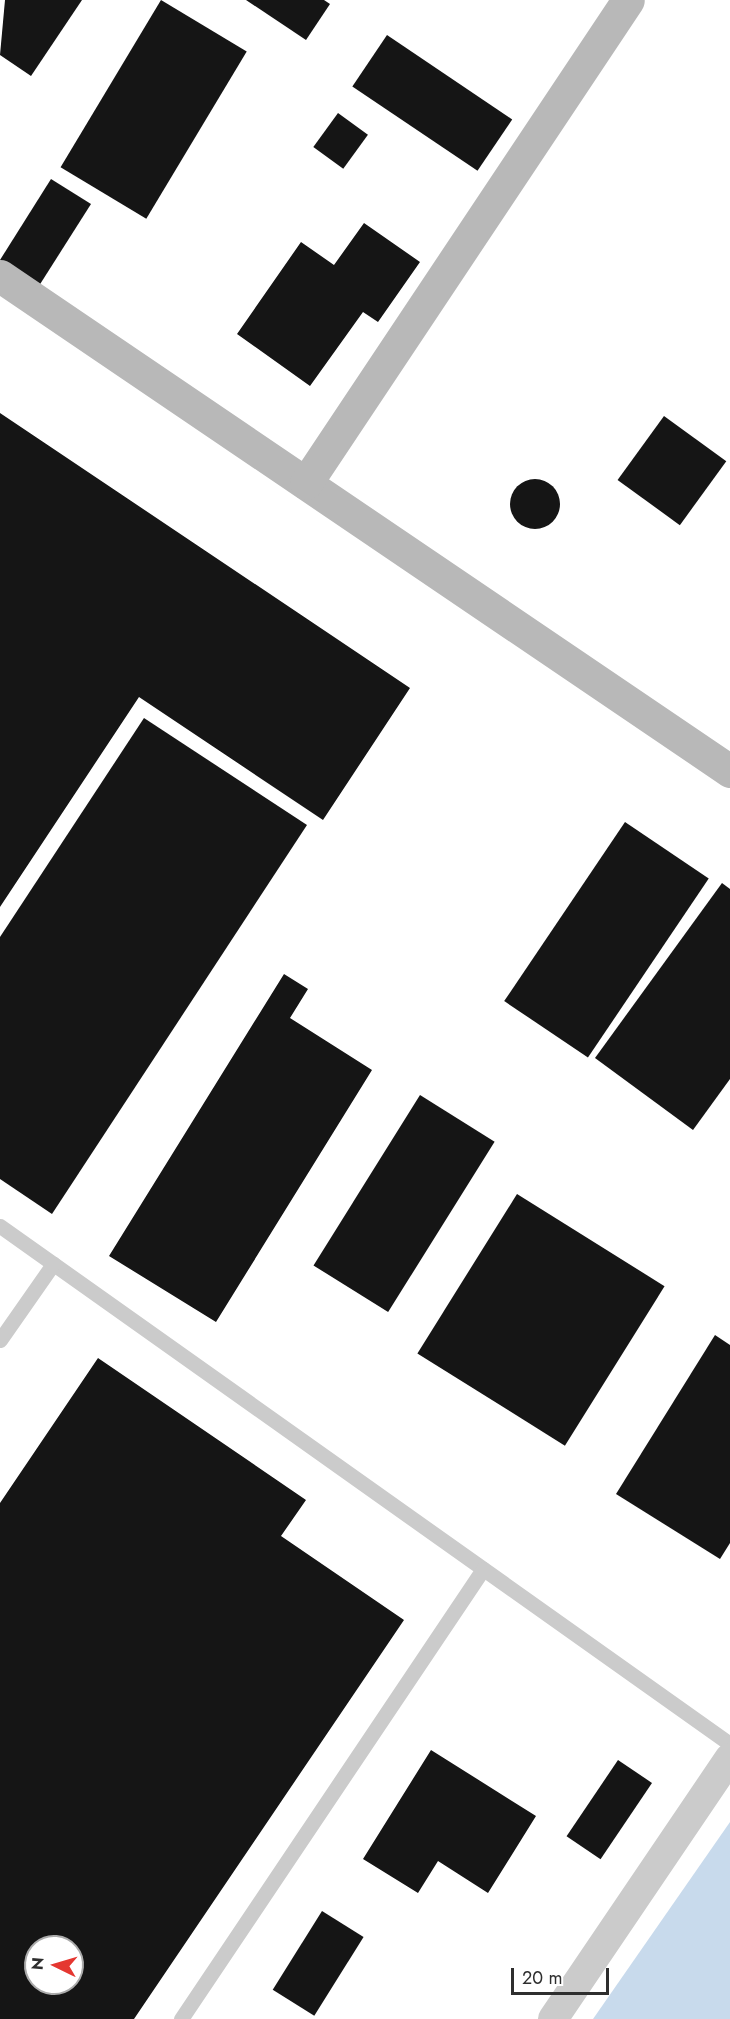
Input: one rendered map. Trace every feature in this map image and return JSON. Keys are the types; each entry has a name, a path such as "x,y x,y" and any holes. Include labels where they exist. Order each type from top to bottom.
{"street":[{"path":"306,483 628,0"},
{"path":"0,276 730,771"},
{"path":"553,2019 730,1758"}],"lane":[{"path":"0,1226 730,1744"},
{"path":"0,1340 53,1264"},
{"path":"181,2019 483,1569"}],"water":[{"path":"730,1822 730,2019 593,2019"}],"building":[{"path":"5,0 82,0 31,76 0,55"},
{"path":"161,0 247,52 146,219 61,167"},
{"path":"246,0 324,0 330,4 306,40"},
{"path":"387,35 512,119 478,171 352,86"},
{"path":"338,113 368,135 343,169 313,147"},
{"path":"51,179 91,204 37,289 0,266 0,260"},
{"path":"364,223 420,262 378,322 363,312 310,386 237,334 301,242 334,265"},
{"path":"0,413 410,688 323,820 139,697 0,907"},
{"path":"664,416 726,461 680,525 618,480"},
{"path":"530,479 540,479 553,486 560,499 560,509 553,522 540,529 530,529 521,525 514,518 510,509 510,499 514,490 521,483"},
{"path":"144,718 307,825 52,1214 0,1179 0,937"},
{"path":"625,822 709,878 588,1058 504,1001"},
{"path":"722,883 730,889 730,1079 693,1130 595,1058"},
{"path":"284,974 308,989 290,1018 372,1070 216,1322 109,1256"},
{"path":"420,1095 495,1142 388,1312 313,1265"},
{"path":"517,1194 665,1286 565,1446 417,1353"},
{"path":"715,1335 730,1345 730,1543 720,1559 616,1494"},
{"path":"98,1358 306,1500 281,1536 404,1620 134,2019 0,2019 0,1503"},
{"path":"431,1750 536,1816 488,1893 438,1861 418,1893 363,1859"},
{"path":"618,1760 652,1783 601,1859 567,1836"},
{"path":"322,1911 364,1937 314,2016 273,1990"}]}
